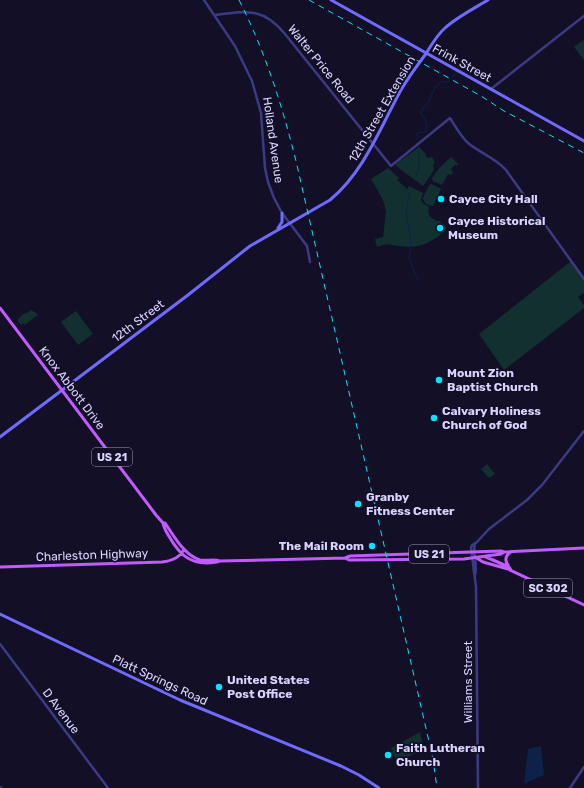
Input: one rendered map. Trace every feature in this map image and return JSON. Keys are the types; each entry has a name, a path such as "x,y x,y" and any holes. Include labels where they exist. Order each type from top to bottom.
{"main road":[{"name":"Frink Street","path":"331,0 584,141"},
{"name":"12th Street Extension","path":"289,223 330,200 346,186 374,142 406,82 444,29 455,19 488,0"},
{"path":"278,229 282,222 282,213"},
{"name":"12th Street","path":"0,437 188,295 230,260 250,246 289,223"},
{"name":"Knox Abbott Drive","path":"0,308 184,549"},
{"name":"US 21","path":"163,523 163,528 187,558 198,563 220,561"},
{"name":"US 21","path":"184,549 192,556 202,560 220,561 345,558 350,556 501,551 511,552 584,548"},
{"path":"181,552 184,549"},
{"name":"Charleston Highway","path":"0,567 162,562 173,560 181,552"},
{"name":"US 21","path":"345,558 349,560 474,559 501,554 504,552"},
{"path":"508,567 506,560 508,554 511,552"},
{"name":"SC 302","path":"473,553 484,556 508,567 512,571"},
{"name":"SC 302","path":"474,559 512,571 584,605"},
{"name":"Platt Springs Road","path":"0,614 186,702 341,766 359,775 379,788"}],"street":[{"name":"Holland Avenue","path":"204,0 239,52 255,86 262,117 265,168 268,182 282,213 307,246 310,262"},
{"name":"Walter Price Road","path":"215,15 249,11 261,15 280,28 374,142 391,166 450,118 461,136 468,143 492,158 506,170 584,279"},
{"path":"491,89 584,16"},
{"path":"473,553 472,545 527,500 542,485 584,431"},
{"name":"Williams Street","path":"473,553 477,662 478,788"},
{"name":"D Avenue","path":"0,644 108,788"},
{"path":"570,788 584,767"}],"green space":[{"path":"583,40 584,42 584,60 574,47"},
{"path":"419,147 426,154 425,155 427,158 432,157 435,162 433,165 434,170 423,186 396,166 396,164"},
{"path":"451,157 459,165 455,165 451,169 453,173 451,175 448,174 442,185 433,181 432,178 439,168"},
{"path":"388,168 399,178 397,180 407,189 409,186 423,193 421,200 429,207 428,212 430,216 437,221 440,221 446,228 445,231 429,242 418,246 406,247 387,245 377,247 375,239 383,237 386,211 383,200 371,179"},
{"path":"432,184 441,189 433,206 426,204 423,198 429,185"},
{"path":"571,261 584,279 584,293 578,297 584,305 584,308 504,370 479,334"},
{"path":"30,310 39,316 36,316 25,325 23,323 21,325 17,320"},
{"path":"76,311 93,334 78,345 61,322"},
{"path":"487,464 495,474 489,478 481,469"},
{"path":"420,732 424,749 400,761 395,757 391,748"}],"water":[{"path":"541,746 544,775 524,784 528,749"}],"waterway":[{"path":"460,70 468,61"},
{"path":"452,77 458,72"},
{"path":"417,136 417,133 426,132 426,122 421,114 423,108 429,102 434,89 440,82 450,81"},
{"path":"416,177 420,160 418,150"},
{"path":"410,193 406,210 411,244 409,257 419,281"}],"railway":[{"path":"239,0 265,59 285,119 296,161 433,759 437,788"},
{"path":"309,0 481,96 504,111 584,153"}],"place":[{"name":"Cayce City Hall","path":"441,199"},
{"name":"Cayce Historical Museum","path":"440,228"},
{"name":"Mount Zion Baptist Church","path":"439,380"},
{"name":"Calvary Holiness Church of God","path":"434,418"},
{"name":"Granby Fitness Center","path":"358,504"},
{"name":"The Mail Room","path":"372,546"},
{"name":"United States Post Office","path":"219,687"},
{"name":"Faith Lutheran Church","path":"388,755"}]}
